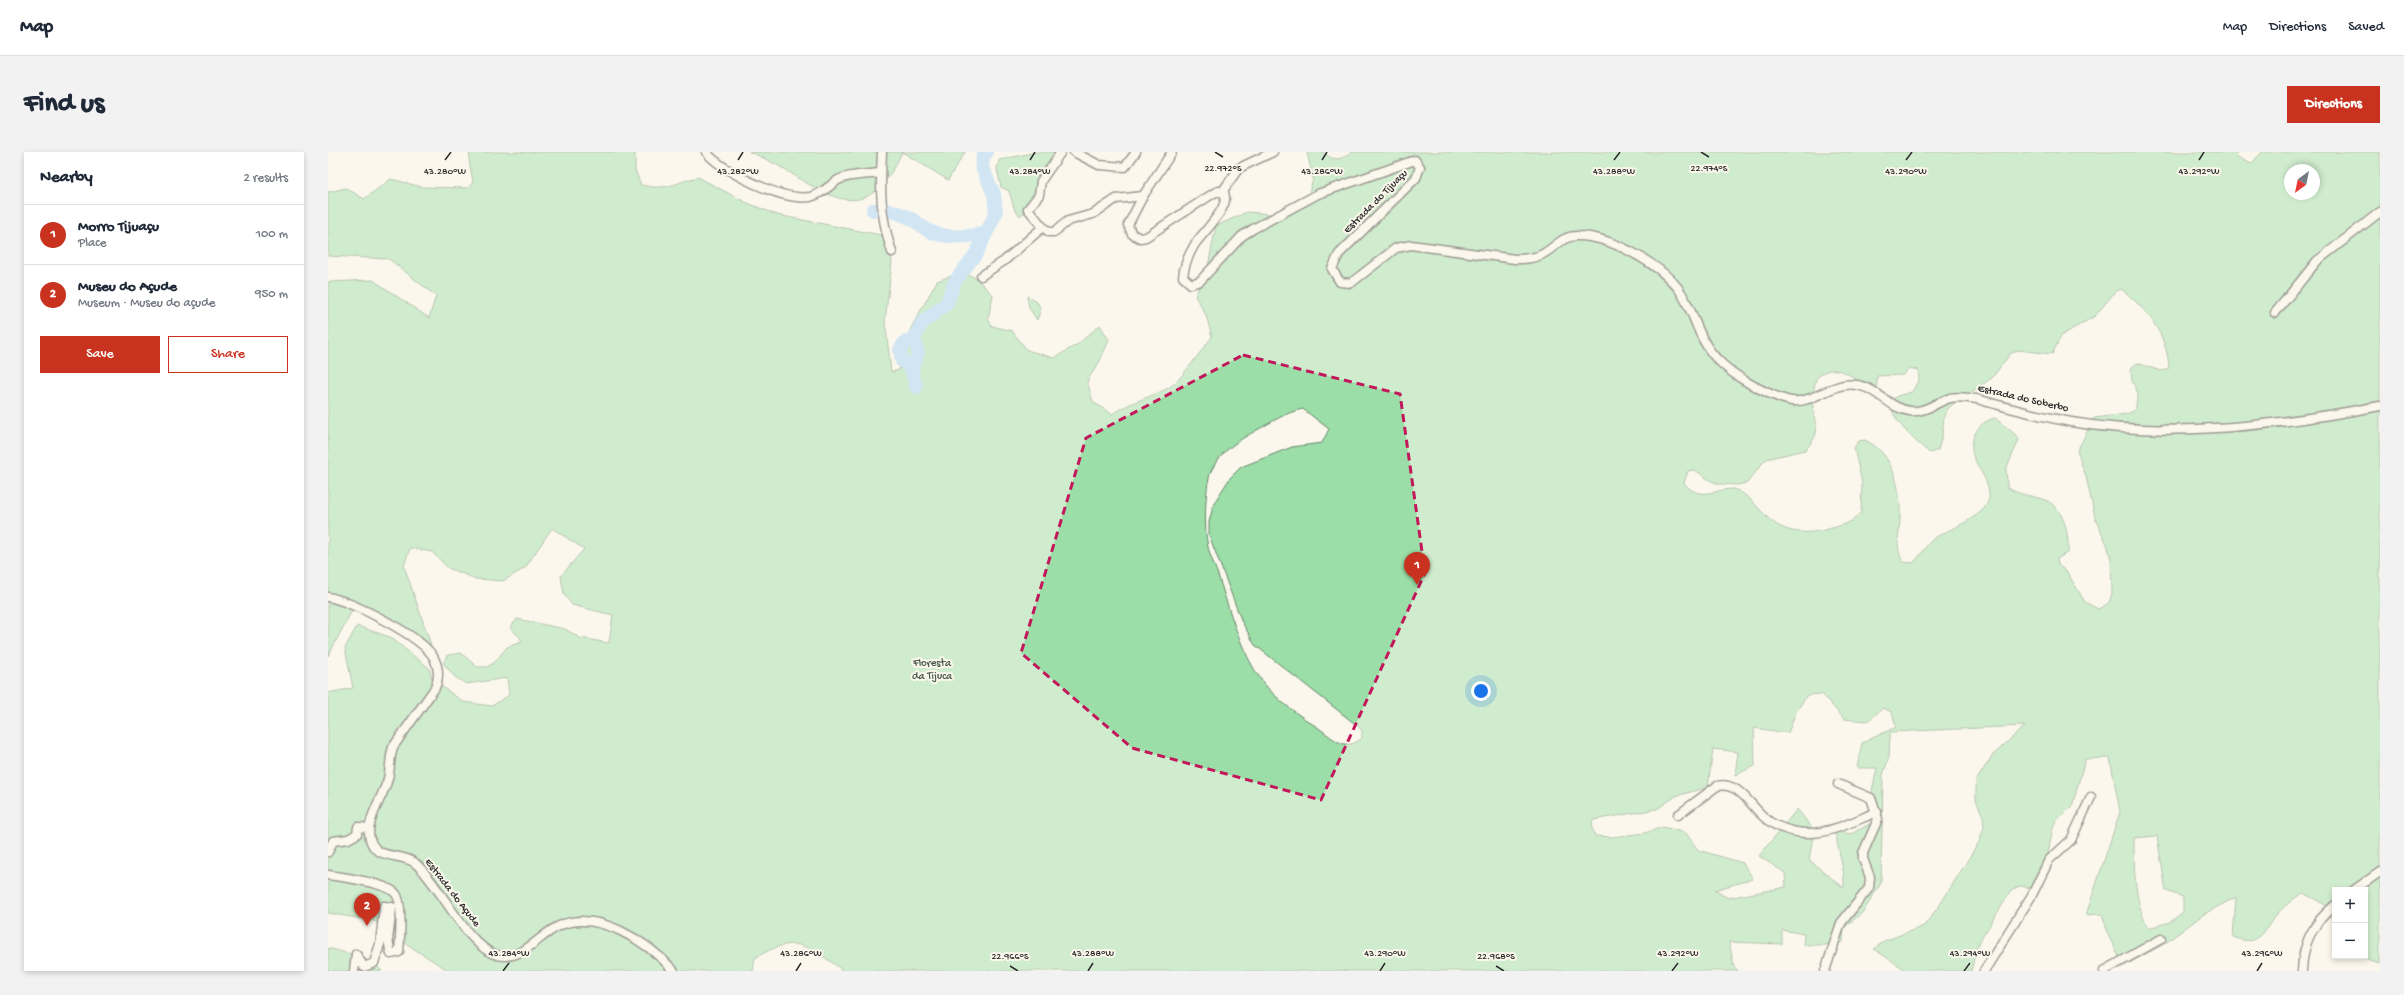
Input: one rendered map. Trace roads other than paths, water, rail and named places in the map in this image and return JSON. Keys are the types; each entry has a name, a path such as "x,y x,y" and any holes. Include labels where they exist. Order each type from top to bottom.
{"street":[{"path":"706,152 727,169 760,186 801,197 819,194 840,179 880,173"},
{"path":"882,152 880,173 882,214 884,228 892,252"},
{"path":"1061,152 1041,181 1039,195 1028,209 1049,232 1054,232 1068,221 1093,214 1116,199 1143,196"},
{"path":"1074,152 1099,165 1125,168 1136,152"},
{"path":"1172,152 1143,196 1128,225 1132,234 1140,238 1152,234 1214,193 1222,192 1239,168 1273,152"},
{"name":"Estrada do Tijuaçu","path":"1222,192 1225,196 1225,202 1221,210 1197,242 1184,269 1183,277 1191,284 1200,281 1233,245 1253,228 1318,194 1415,160 1420,167 1416,178 1339,254 1333,262 1332,269 1340,282 1351,283 1396,248 1411,244 1515,259 1531,259 1543,254 1567,238 1577,236 1612,243 1638,256 1662,273 1678,288"},
{"path":"2275,313 2317,261 2380,212"},
{"path":"981,276 1004,261 1043,226"},
{"name":"Estrada do Soberbo","path":"1678,288 1701,337 1717,359 1738,375 1788,400 1805,400 1833,387 1857,384 1867,387 1902,409 1910,412 1931,407 1951,398 1961,397 1977,399 2071,422 2190,429 2249,426 2380,406"},
{"path":"328,597 378,616 428,651 437,666 438,681 435,688 394,747 390,757 388,781 369,828 358,827 357,834 348,839 333,841 328,852"},
{"path":"1825,971 1842,923 1869,888 1870,877 1862,859 1865,848 1878,822 1877,812 1871,798 1838,784"},
{"path":"1678,815 1717,786 1723,785 1739,791 1766,820 1799,832 1826,830 1877,812"},
{"path":"1984,971 2032,895 2049,860 2071,840 2091,797"},
{"name":"Estrada do Açude","path":"369,828 369,838 375,848 386,855 404,858 414,862 468,932 487,951 506,956 516,955 557,927 572,921 587,921 605,925 633,937 674,971"},
{"path":"2358,887 2380,872"},
{"path":"328,875 388,887 397,894 400,903 399,952 390,954 388,940 392,906 384,906 380,944 374,963 364,967 356,954 354,971"},
{"path":"2302,971 2302,954 2309,935 2323,915 2332,908"},
{"path":"2104,971 2161,939"}],"waterway":[{"path":"916,387 911,368 917,358 918,351 913,340 922,323 947,303 955,281 976,254 996,213 994,194 982,167 983,157 987,152"},
{"path":"873,210 885,210 903,215 935,234 972,236 986,233"},
{"path":"911,368 902,361 900,350 905,342 913,340"}],"place":[{"name":"Morro Tijuaçu","path":"1417,585"},
{"name":"Museu do Açude","path":"367,926"}],"park label":[{"name":"Floresta da Tijuca","path":"932,670"}]}
